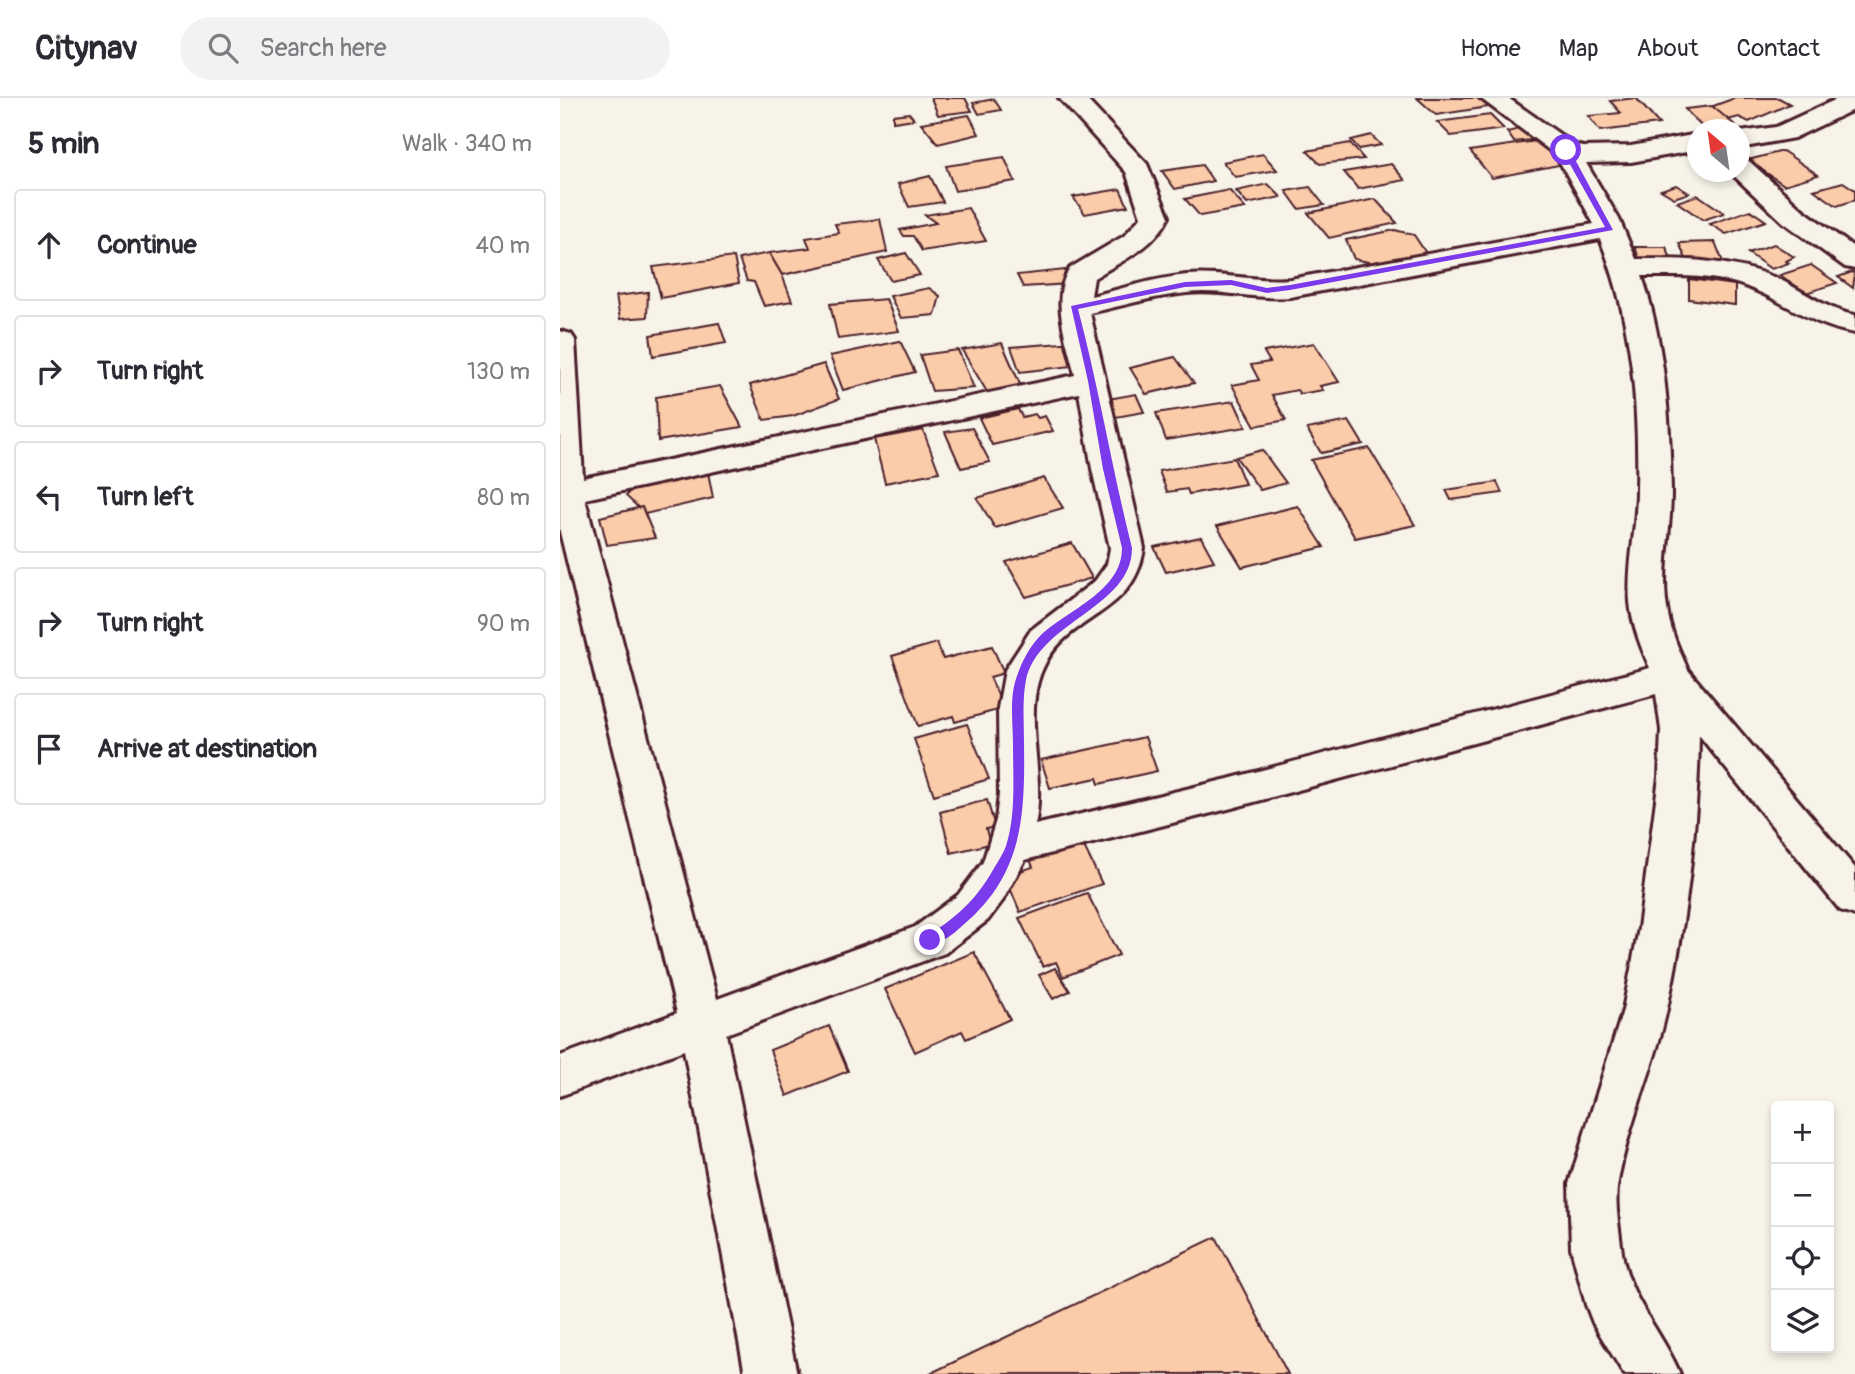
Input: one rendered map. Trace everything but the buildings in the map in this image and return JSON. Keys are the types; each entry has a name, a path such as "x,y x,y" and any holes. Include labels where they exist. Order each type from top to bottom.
{"street":[{"path":"560,1076 941,934 971,912 988,889 1012,847 1019,796 1018,704 1021,678 1030,657 1044,638 1111,588 1127,561 1127,548 1074,308 1080,274 1143,235 1153,225 1154,217 1138,170 1071,98"},
{"path":"1492,98 1566,150 1579,155 1597,157 1687,144"},
{"path":"1750,140 1795,130 1852,103"},
{"path":"1566,150 1610,229 1624,267 1648,357 1654,496 1647,586 1658,646 1672,676 1855,898"},
{"path":"1750,177 1780,206 1855,261"},
{"path":"1074,308 1185,284 1231,283 1267,290 1290,288 1610,229"},
{"path":"1624,267 1691,270 1750,278 1821,316 1855,324"},
{"path":"560,340 567,492 702,1025 771,1374"},
{"path":"567,492 1092,381"},
{"path":"1012,847 1228,794 1672,676"},
{"path":"1654,1374 1611,1305 1597,1248 1593,1184 1645,1010 1660,928 1679,777 1680,730 1672,676"}],"route":[{"path":"930,940 953,927 971,912 988,889 1012,847 1019,796 1018,704 1021,678 1030,657 1044,638 1059,625 1111,588 1127,561 1127,548 1074,308 1185,284 1231,283 1267,290 1290,288 1610,229 1566,150"}]}
